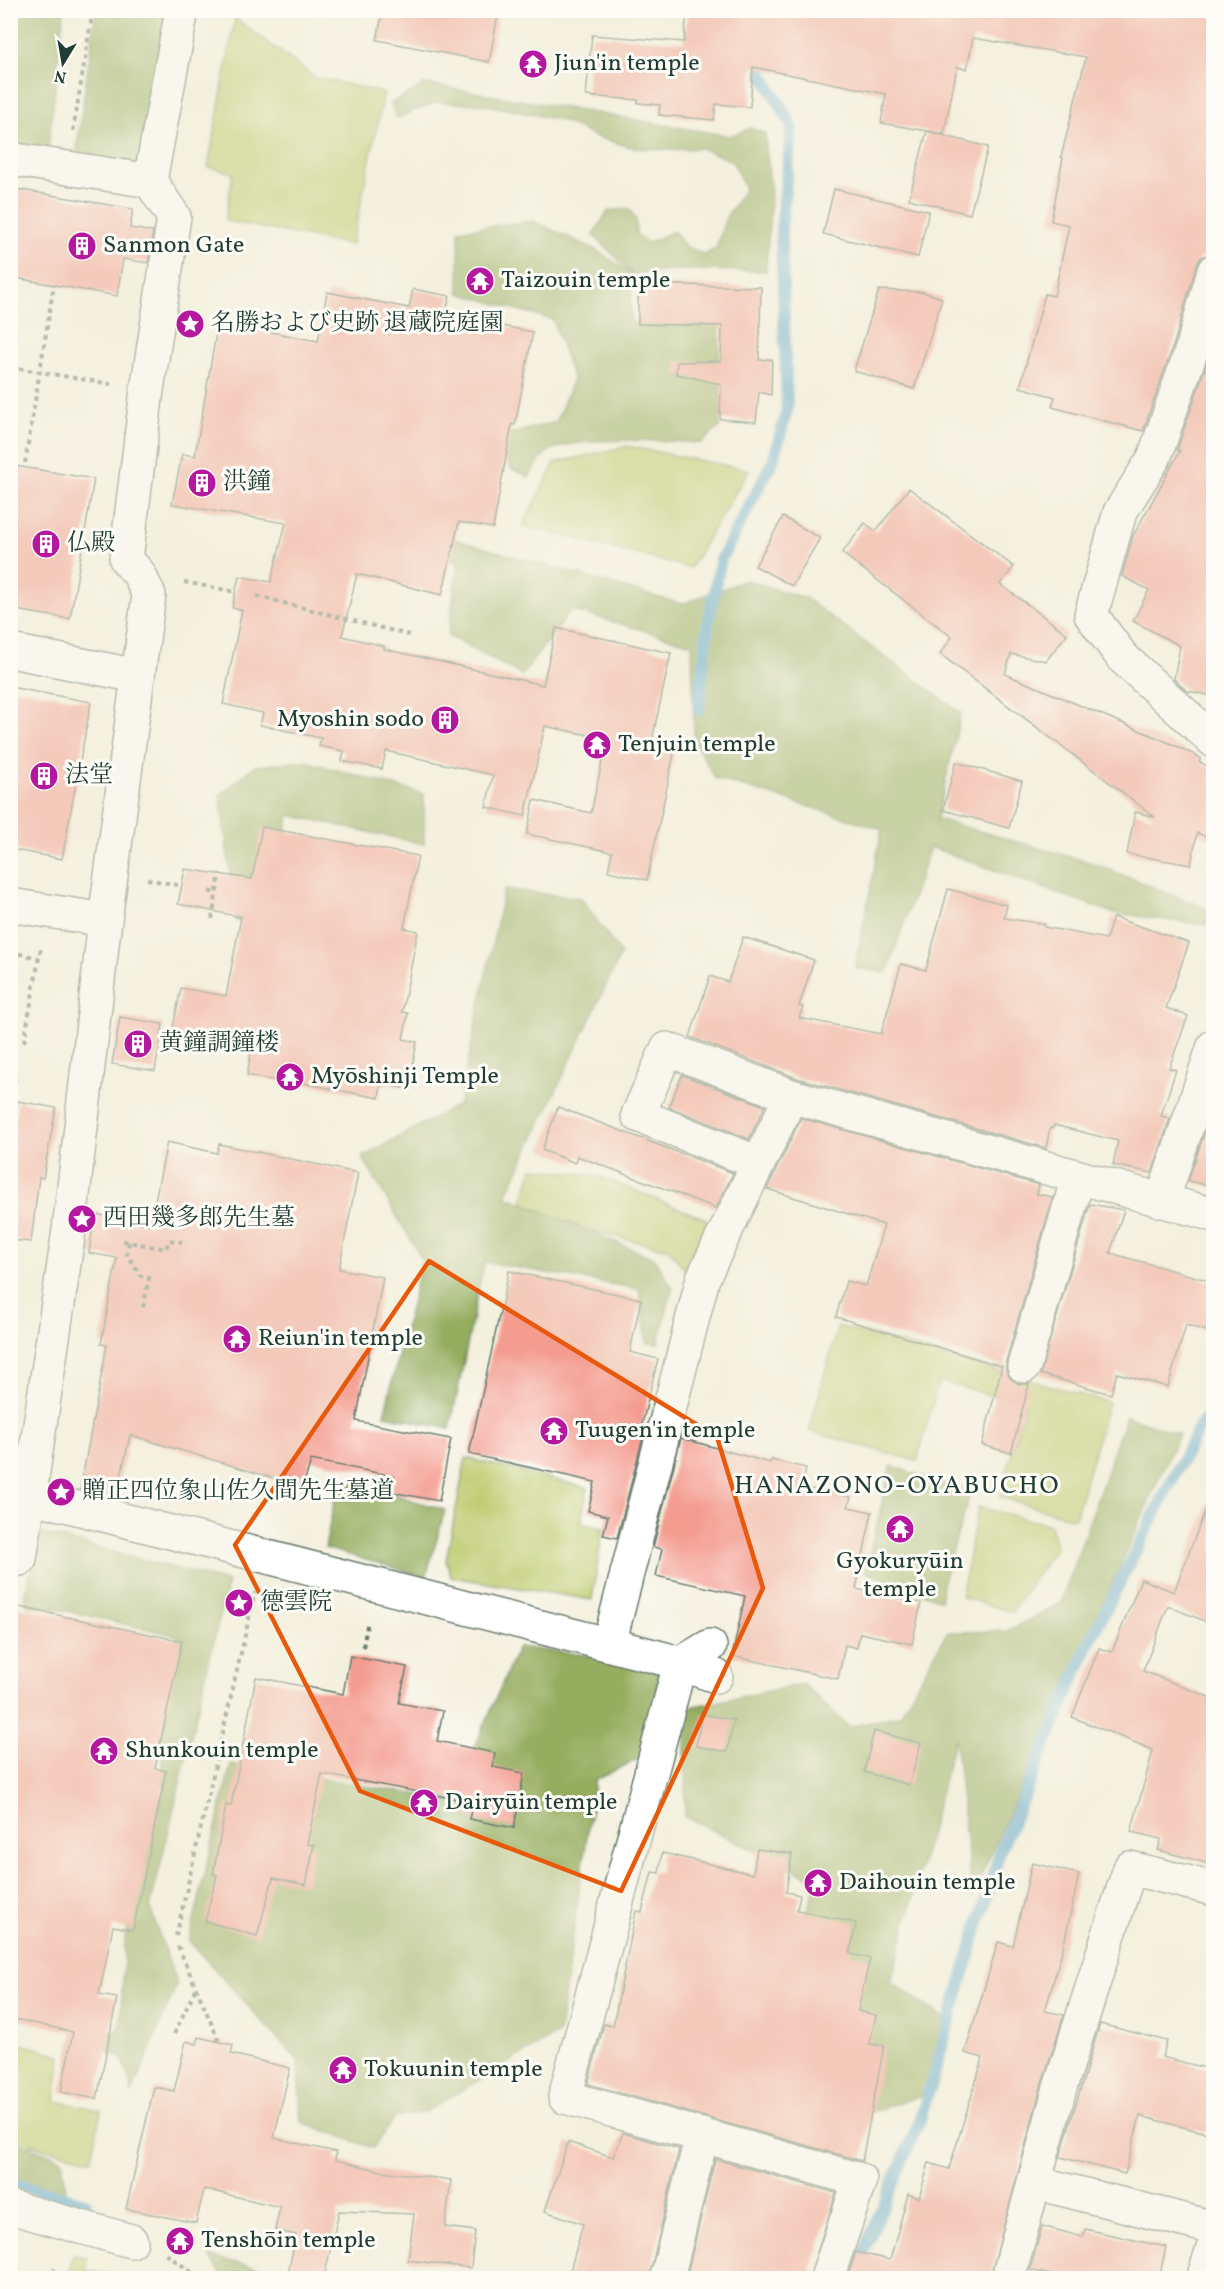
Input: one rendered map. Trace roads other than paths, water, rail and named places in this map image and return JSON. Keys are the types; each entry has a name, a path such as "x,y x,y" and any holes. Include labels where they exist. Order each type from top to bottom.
{"street":[{"path":"10,1557 20,1559 69,1230 105,920 149,595 139,574 126,559 147,390 174,217 150,181 182,10"},
{"path":"10,159 150,181"},
{"path":"1214,271 1204,345 1155,458 1120,512 1091,615 1123,658 1190,722 1214,741"},
{"path":"16,652 138,676"},
{"path":"10,904 105,920"},
{"path":"1162,1201 1214,1046"},
{"path":"758,1163 638,1115 667,1049 791,1096 1214,1215"},
{"path":"609,1644 703,1278 791,1096"},
{"path":"1024,1366 1078,1177"},
{"path":"30,1496 680,1664 713,1661"},
{"path":"680,1664 566,2097 860,2180 827,2278"},
{"path":"1008,2278 1060,2088 1130,1868 1214,1889"},
{"path":"666,2278 702,2135"},
{"path":"1034,2181 1211,2251"},
{"path":"10,2207 144,2244"}],"waterway":[{"path":"699,710 708,623 721,559 773,461 787,410 781,230 792,126 763,75 760,53"},
{"path":"852,2278 920,2120 1000,1852 1091,1639 1199,1427 1214,1409"},
{"path":"10,2183 86,2203"}],"place":[{"name":"Jiun'in temple","path":"533,64"},
{"name":"Sanmon Gate","path":"82,246"},
{"name":"Taizouin temple","path":"480,281"},
{"name":"名勝および史跡 退蔵院庭園","path":"190,324"},
{"name":"洪鐘","path":"202,483"},
{"name":"仏殿","path":"46,544"},
{"name":"Myoshin sodo","path":"445,720"},
{"name":"Tenjuin temple","path":"597,745"},
{"name":"法堂","path":"44,776"},
{"name":"黄鐘調鐘楼","path":"138,1044"},
{"name":"Myōshinji Temple","path":"290,1077"},
{"name":"西田幾多郎先生墓","path":"82,1219"},
{"name":"Reiun'in temple","path":"237,1339"},
{"name":"Tuugen'in temple","path":"554,1431"},
{"name":"贈正四位象山佐久間先生墓道","path":"61,1492"},
{"name":"Gyokuryūin temple","path":"900,1529"},
{"name":"德雲院","path":"239,1603"},
{"name":"Shunkouin temple","path":"104,1751"},
{"name":"Dairyūin temple","path":"424,1803"},
{"name":"Daihouin temple","path":"818,1883"},
{"name":"Tokuunin temple","path":"343,2070"},
{"name":"Tenshōin temple","path":"180,2241"}],"district":[{"name":"HANAZONO-OYABUCHO","path":"897,1486"}]}
